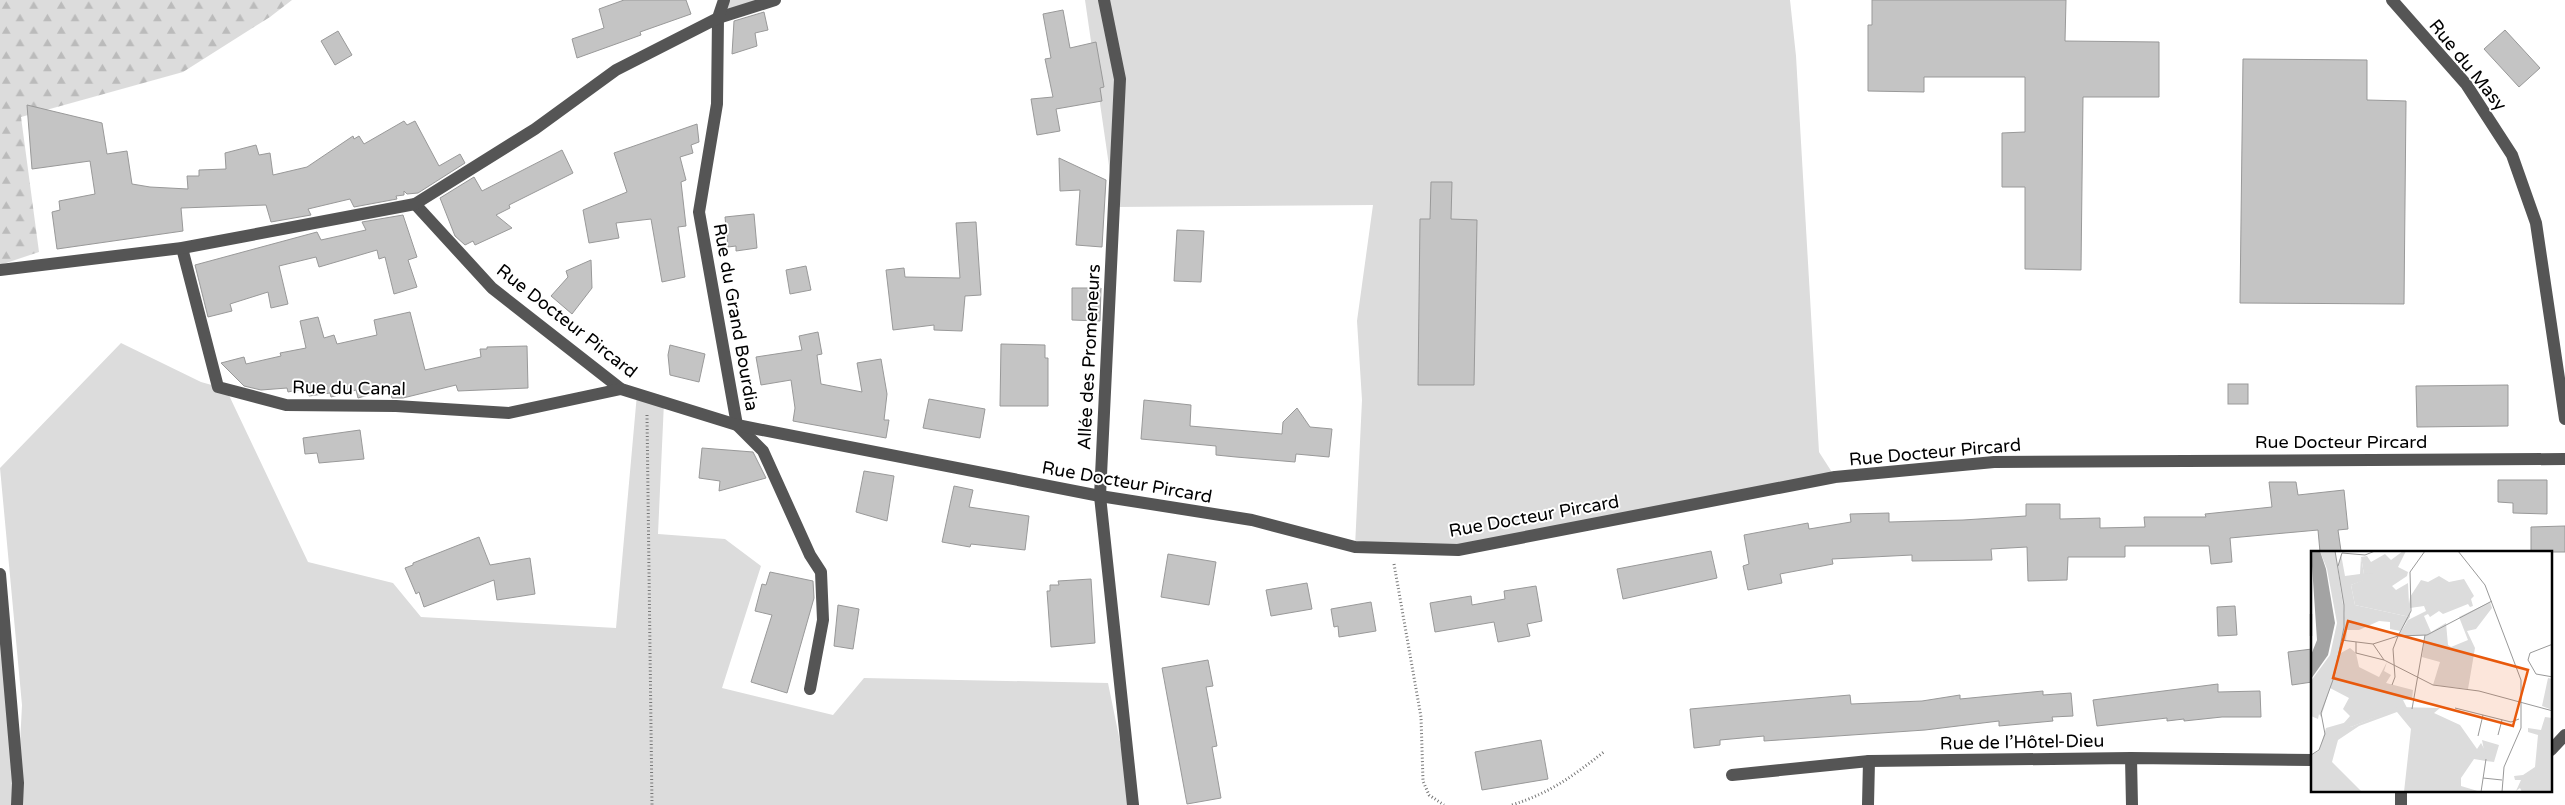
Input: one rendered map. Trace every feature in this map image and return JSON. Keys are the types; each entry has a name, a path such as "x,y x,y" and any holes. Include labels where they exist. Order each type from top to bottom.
{"street":[{"name":"Rue du Grand Bourdia","path":"724,0 718,18 717,104 700,212 737,425 763,451 810,555 821,572 823,620 810,689"},
{"path":"0,270 182,248 415,204 535,129 616,70 718,18 775,0"},
{"name":"Allée des Promeneurs","path":"1104,0 1120,79 1100,496 1133,805"},
{"name":"Rue du Masy","path":"2392,0 2466,84 2512,155 2532,204 2536,223 2565,419"},
{"name":"Rue Docteur Pircard","path":"415,204 492,288 621,389 737,425 1100,496 1252,520 1355,547 1458,550 1835,478 1994,462 2565,459"},
{"name":"Rue du Canal","path":"182,248 218,386 286,405 396,406 509,413 621,389"},
{"path":"0,574 18,783 17,805"},
{"path":"2552,749 2565,735"},
{"path":"2131,758 2132,805"},
{"name":"Rue de l’Hôtel-Dieu","path":"1732,775 1869,761 2131,758 2311,760"},
{"path":"1868,805 1869,761"},
{"path":"2401,792 2401,805"}],"path":[{"path":"647,397 652,805"},
{"path":"1394,548 1394,567 1422,717 1423,782 1430,795 1444,805"},
{"path":"1512,805 1542,795 1560,785 1605,751"}],"green space":[{"path":"0,0 292,0 270,17 183,72 21,117 39,252 0,265"},
{"path":"724,0 777,0 718,18"},
{"path":"1085,0 1790,0 1796,56 1819,452 1835,477 1458,550 1355,547 1362,400 1357,321 1373,205 1115,207"},
{"path":"121,343 201,382 226,389 308,562 393,583 421,617 616,628 637,394 664,402 658,534 725,539 761,566 722,688 833,715 864,678 1108,683 1133,805 0,805 0,575 18,784 22,705 0,468"}],"building":[{"path":"624,0 686,0 691,14 640,32 641,35 577,58 572,39 604,28 599,9"},
{"path":"1872,0 2066,0 2065,41 2159,42 2159,97 2083,97 2081,270 2025,269 2025,187 2002,187 2002,133 2025,132 2025,77 1924,77 1924,92 1868,91 1868,25 1872,25"},
{"path":"1063,10 1070,48 1096,42 1104,87 1100,88 1102,101 1056,109 1060,131 1037,135 1031,99 1053,97 1045,59 1051,58 1043,14"},
{"path":"764,12 768,30 755,33 757,46 732,54 734,21"},
{"path":"2505,30 2540,68 2519,87 2484,49"},
{"path":"338,31 352,55 335,65 321,41"},
{"path":"2243,59 2367,60 2367,100 2406,101 2404,304 2240,303"},
{"path":"27,105 102,123 107,154 127,151 132,184 150,187 188,189 187,176 199,176 199,170 226,169 225,153 256,145 259,155 270,153 273,175 307,167 353,136 354,139 359,136 364,144 404,121 407,125 415,121 439,166 460,154 465,163 418,193 407,194 404,191 404,195 396,196 397,199 354,207 350,199 308,209 311,215 271,222 266,205 181,208 183,231 57,249 52,212 60,210 59,201 95,194 90,161 32,169"},
{"path":"697,124 699,142 691,145 693,153 680,157 686,180 681,182 686,226 678,227 685,277 662,282 651,219 616,223 619,238 589,243 583,210 627,192 614,153"},
{"path":"562,150 573,173 509,205 510,208 496,215 512,228 475,245 473,241 465,245 455,236 440,198 474,177 482,191"},
{"path":"1059,158 1106,180 1102,247 1076,245 1080,190 1060,191"},
{"path":"1431,182 1452,182 1451,219 1477,220 1474,385 1418,385 1420,219 1430,219"},
{"path":"754,214 757,248 736,251 736,246 728,247 725,217"},
{"path":"403,215 417,257 408,260 417,287 394,294 385,257 379,259 377,250 319,267 316,257 279,266 288,304 271,308 268,292 230,304 232,311 208,317 195,265 317,232 321,240 366,230 362,222"},
{"path":"976,222 981,295 965,296 962,331 934,330 934,325 893,330 886,270 904,268 905,277 960,278 956,223"},
{"path":"1177,230 1204,231 1201,282 1174,281"},
{"path":"591,260 592,288 572,314 551,296 568,277 566,271"},
{"path":"806,266 811,290 790,294 786,270"},
{"path":"1072,288 1101,288 1100,321 1072,320"},
{"path":"410,312 425,370 481,357 480,349 487,349 487,347 527,346 528,388 458,391 456,385 403,398 392,398 389,389 358,398 356,390 331,397 330,393 309,396 307,388 288,392 287,388 261,390 244,386 221,363 244,357 246,364 281,356 280,353 306,348 300,321 318,317 324,338 334,335 337,344 377,335 374,320"},
{"path":"818,332 822,354 817,355 821,384 862,392 857,363 881,359 887,394 884,420 889,420 886,438 793,421 795,408 791,380 761,385 756,357 802,350 799,336"},
{"path":"1001,344 1045,345 1045,358 1048,358 1048,406 1000,406"},
{"path":"670,345 705,354 699,382 670,375 668,355"},
{"path":"2228,384 2248,384 2248,404 2228,404"},
{"path":"2508,385 2508,426 2417,427 2416,386"},
{"path":"929,399 985,409 980,438 923,428"},
{"path":"1144,400 1191,405 1190,426 1282,434 1283,422 1297,408 1310,427 1332,429 1329,457 1296,454 1295,462 1236,457 1216,455 1216,446 1141,439"},
{"path":"360,430 364,459 319,463 317,453 305,454 303,438"},
{"path":"702,448 753,452 766,478 719,491 720,481 699,478"},
{"path":"864,471 894,476 887,521 856,512"},
{"path":"2498,480 2547,480 2547,514 2513,513 2513,503 2498,502"},
{"path":"2269,482 2296,482 2298,495 2344,490 2348,529 2338,530 2341,551 2320,551 2318,530 2230,538 2232,562 2211,564 2209,546 2125,546 2125,557 2068,557 2067,580 2028,581 2027,547 1991,549 1992,560 1912,561 1912,555 1832,559 1833,564 1780,574 1782,583 1748,590 1743,566 1749,564 1744,535 1808,523 1809,529 1851,522 1850,514 1889,513 1889,522 1963,520 2026,516 2026,504 2060,504 2060,519 2100,518 2100,528 2145,527 2144,517 2206,517 2205,514 2272,507"},
{"path":"954,486 973,490 969,507 1029,516 1025,550 971,544 970,547 942,542"},
{"path":"2565,526 2565,552 2531,551 2531,527"},
{"path":"479,537 490,565 530,558 535,594 497,600 494,580 424,607 419,592 416,594 405,568 413,565 413,563"},
{"path":"1711,551 1717,578 1623,599 1617,569"},
{"path":"1168,554 1216,562 1209,605 1161,597"},
{"path":"770,572 813,581 814,598 787,693 751,682 772,615 755,611 762,584 766,585"},
{"path":"1091,579 1095,643 1051,647 1047,591 1050,591 1050,585 1059,585 1058,581"},
{"path":"1307,583 1312,609 1271,616 1266,590"},
{"path":"1536,586 1542,621 1527,624 1530,636 1498,642 1494,622 1435,632 1430,603 1471,596 1472,605 1505,599 1504,591"},
{"path":"1371,602 1376,631 1339,637 1338,626 1334,627 1331,609"},
{"path":"838,605 859,609 853,649 834,646"},
{"path":"2235,606 2237,635 2218,636 2217,607"},
{"path":"2311,649 2311,682 2292,685 2288,652"},
{"path":"1208,660 1213,686 1206,687 1217,746 1212,747 1221,798 1187,804 1162,668"},
{"path":"2218,684 2218,692 2260,691 2261,717 2222,717 2184,721 2184,719 2167,721 2167,718 2097,726 2093,700"},
{"path":"2043,691 2043,695 2071,693 2073,716 2052,717 2053,721 1999,726 1999,721 1925,730 1764,741 1764,736 1720,740 1720,745 1694,748 1690,709 1850,695 1851,704 1922,701 1960,695 1960,699"},
{"path":"1541,740 1548,779 1482,790 1475,752"}]}
